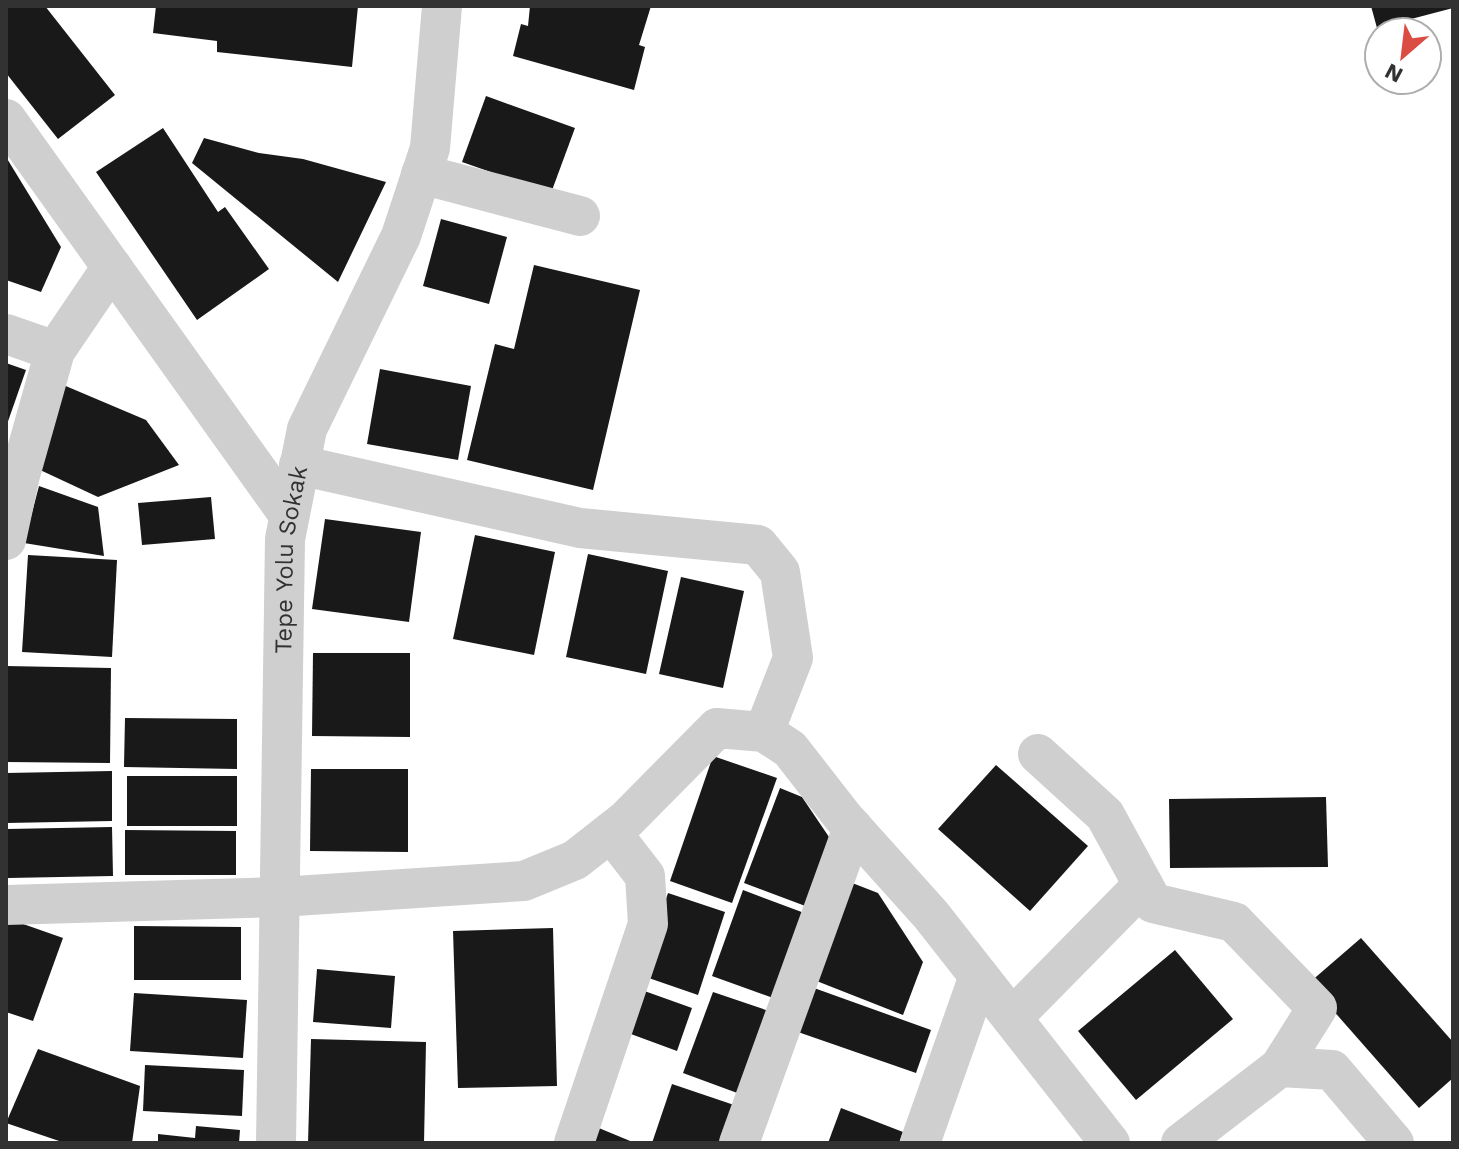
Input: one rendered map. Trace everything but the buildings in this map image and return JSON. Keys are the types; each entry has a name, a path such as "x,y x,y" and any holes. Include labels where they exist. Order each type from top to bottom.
{"street":[{"name":"Tepe Yolu Sokak","path":"276,1143 285,539 307,429 401,236 430,148 442,6"},
{"path":"6,119 289,515"},
{"path":"421,174 580,216"},
{"path":"6,540 20,475 55,351 112,267"},
{"path":"6,334 55,351"},
{"path":"299,465 580,528 758,545 780,572 793,658 764,732"},
{"path":"6,905 280,897 524,881 575,860 611,832 717,728 764,732 790,749 853,828 931,915 1110,1143"},
{"path":"1038,754 1105,815 1148,894 1234,922 1317,1008 1280,1067 1181,1143"},
{"path":"739,1143 853,828"},
{"path":"574,1143 648,924 645,876 611,832"},
{"path":"1017,1024 1148,894"},
{"path":"920,1143 979,976"},
{"path":"1280,1067 1332,1070 1394,1143"}]}
